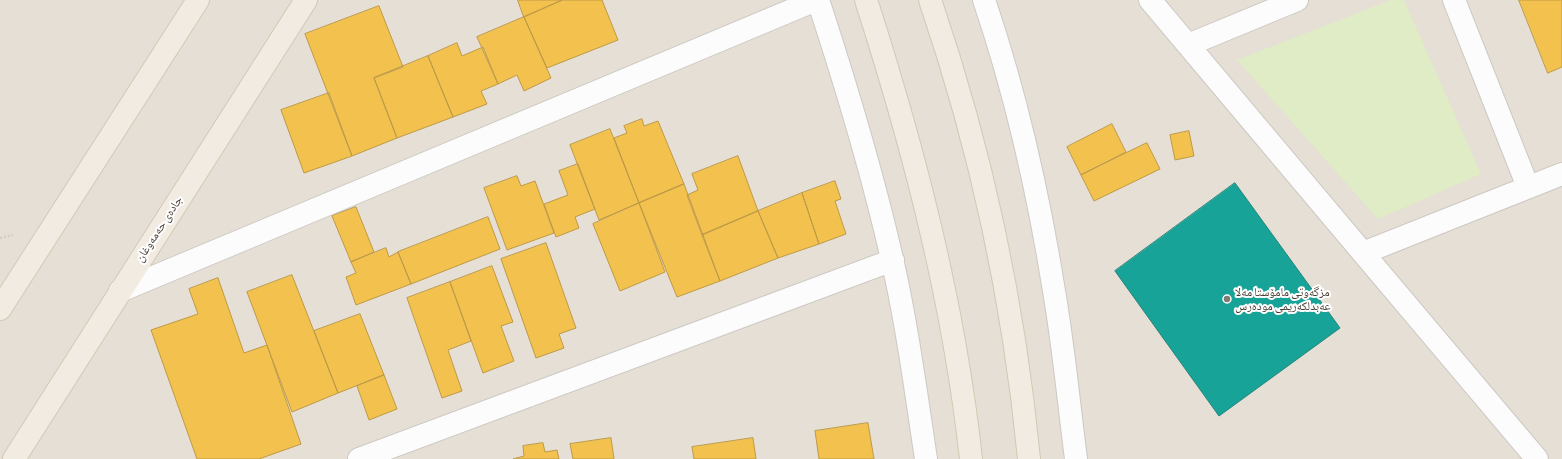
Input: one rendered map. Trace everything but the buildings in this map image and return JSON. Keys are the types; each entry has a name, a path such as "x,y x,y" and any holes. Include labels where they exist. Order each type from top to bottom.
{"main road":[{"path":"0,309 198,0"},
{"name":"جادەی حەمەوغان","path":"14,459 306,0"},
{"path":"866,0 909,144 930,229 949,314 965,400 971,459"},
{"path":"930,0 971,133 992,218 1009,305 1022,392 1029,459"}],"street":[{"path":"120,291 817,0 848,92 871,172 893,260 926,459"},
{"path":"984,0 1020,123 1040,210 1055,298 1076,459"},
{"path":"1150,0 1537,459"},
{"path":"1188,45 1297,0"},
{"path":"1454,0 1528,188"},
{"path":"1363,253 1562,174"},
{"path":"359,459 893,260"}],"shaded area":[{"path":"0,0 1562,0 1562,459 0,459"}],"green space":[{"path":"1391,0 1404,0 1481,174 1378,219 1237,60"}],"place":[{"name":"مزگەوتی مامۆستا مەلا عەبدلکەریمی مودەرس","path":"1227,299"}]}
